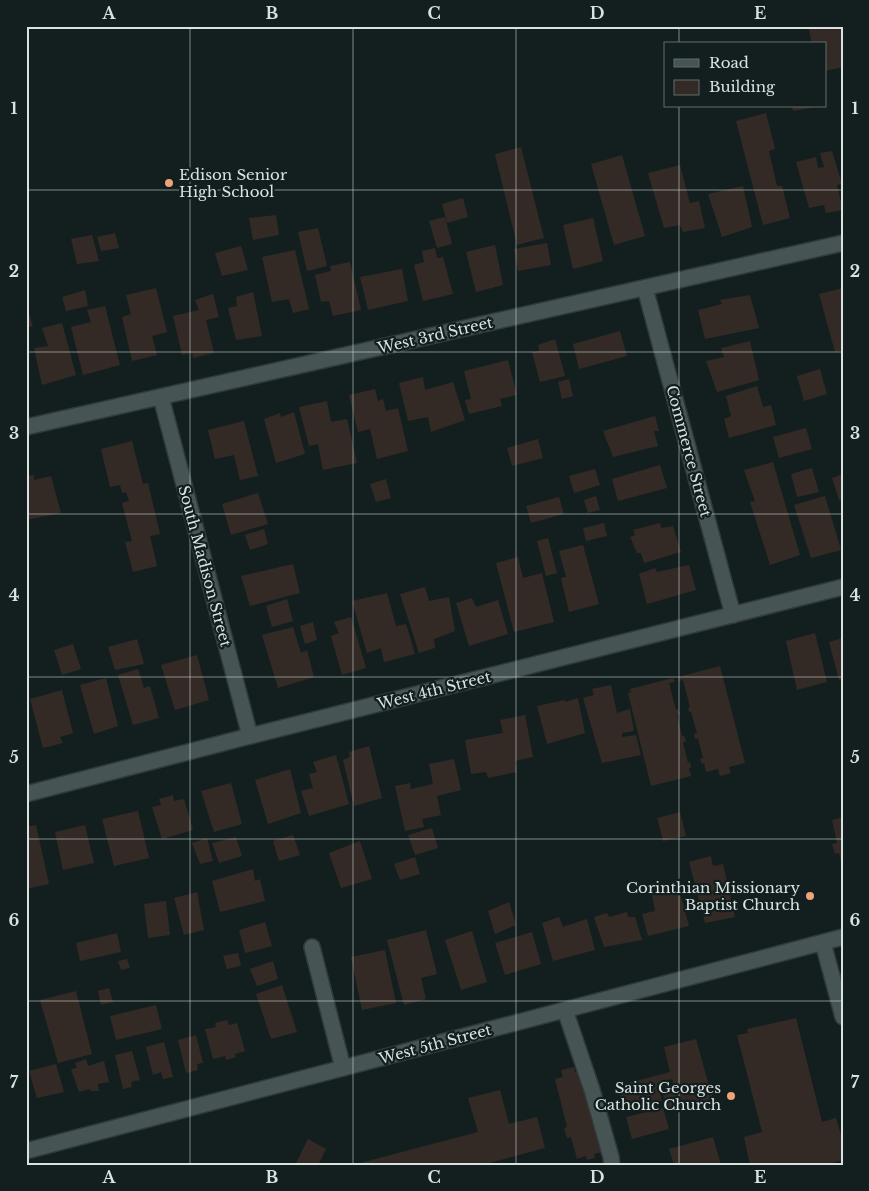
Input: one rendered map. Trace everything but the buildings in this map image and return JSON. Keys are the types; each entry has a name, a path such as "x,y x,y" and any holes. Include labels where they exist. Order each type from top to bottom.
{"street":[{"name":"West 3rd Street","path":"26,427 843,243"},
{"name":"Commerce Street","path":"645,288 733,615"},
{"name":"South Madison Street","path":"161,397 250,736"},
{"name":"West 4th Street","path":"26,794 843,587"},
{"name":"West 5th Street","path":"26,1151 843,937"},
{"path":"823,943 843,1017"},
{"path":"312,947 344,1068"},
{"path":"565,1010 592,1090 612,1165"}],"place":[{"name":"Edison Senior High School","path":"169,183"},
{"name":"Corinthian Missionary Baptist Church","path":"810,896"},
{"name":"Saint Georges Catholic Church","path":"731,1096"}]}
